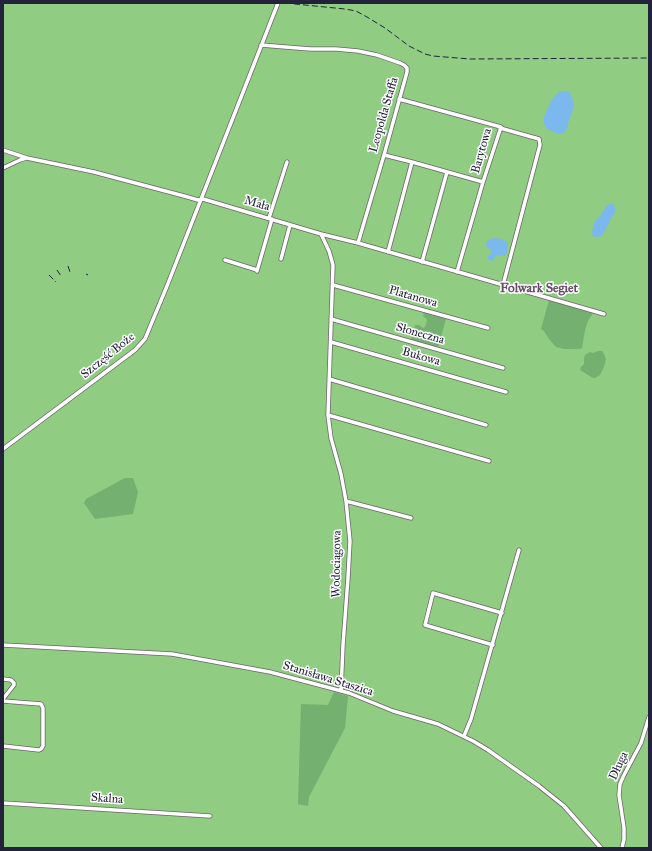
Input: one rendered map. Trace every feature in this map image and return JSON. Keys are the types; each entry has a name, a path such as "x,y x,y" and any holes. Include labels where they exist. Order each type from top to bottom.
{"street":[{"path":"200,200 278,3"},
{"name":"Leopolda Staffa","path":"261,45 358,51 377,55 405,66 407,71 358,243"},
{"name":"Barytowa","path":"384,155 483,182 501,127 399,99"},
{"path":"500,128 539,140 540,145 503,285"},
{"name":"Mała","path":"3,150 27,158 94,172 200,200 203,199 604,314"},
{"path":"3,168 27,158"},
{"path":"225,260 257,270 286,162"},
{"path":"388,252 412,162"},
{"path":"422,262 447,172"},
{"path":"457,272 483,182"},
{"name":"Szczęść Boże","path":"3,450 135,350 145,339 200,200"},
{"path":"281,259 290,225"},
{"name":"Wodociągowa","path":"321,234 332,257 333,265 328,415 331,438 341,474 346,501 350,541 341,691"},
{"name":"Platanowa","path":"333,285 488,328"},
{"name":"Słoneczna","path":"331,319 503,368"},
{"name":"Bukowa","path":"331,342 506,392"},
{"path":"329,379 486,425"},
{"path":"328,415 489,460"},
{"path":"346,501 411,518"},
{"path":"464,736 471,719 493,645 519,550"},
{"path":"493,645 425,625 433,593 502,613"},
{"name":"Stanisława Staszica","path":"3,645 172,654 270,672 341,691 393,711 438,724 464,736 488,750 539,786 564,806 602,848"},
{"path":"3,679 10,680 14,683 3,700"},
{"path":"3,700 41,704 43,708 43,746 41,749 3,746"},
{"name":"Długa","path":"622,848 624,828 619,795 620,784 641,743 649,717"},
{"name":"Skalna","path":"3,803 210,816"}],"green space":[{"path":"3,3 649,3 649,848 3,848"},
{"path":"549,300 593,313 585,330 582,348 564,349 556,347 541,329"},
{"path":"424,312 446,319 438,348 411,340 415,325 419,325 423,328 425,327 427,321 426,318 423,317"},
{"path":"602,351 606,359 600,375 593,378 580,370 584,364 585,355 590,352 593,353"},
{"path":"125,478 133,478 138,492 133,514 95,519 84,503 86,499"},
{"path":"334,692 348,696 345,728 309,797 308,806 298,804 301,704 328,705"}],"water":[{"path":"567,91 572,97 574,105 568,127 563,134 559,134 547,129 544,124 544,117 554,97 559,92"},
{"path":"611,203 614,204 615,214 613,215 602,236 593,236 592,232 594,223 607,205"},
{"path":"494,238 502,239 507,242 508,246 505,256 498,255 492,261 488,259 488,256 491,254 491,250 487,248 486,244 488,240"}],"railway":[{"path":"158,3 227,3"},
{"path":"285,3 356,11 385,28 409,46 425,54 433,56 470,59 649,58"},
{"path":"68,266 70,272"},
{"path":"57,270 61,276"},
{"path":"49,275 56,282"}],"district":[{"name":"Folwark Segiet","path":"539,289"}]}
